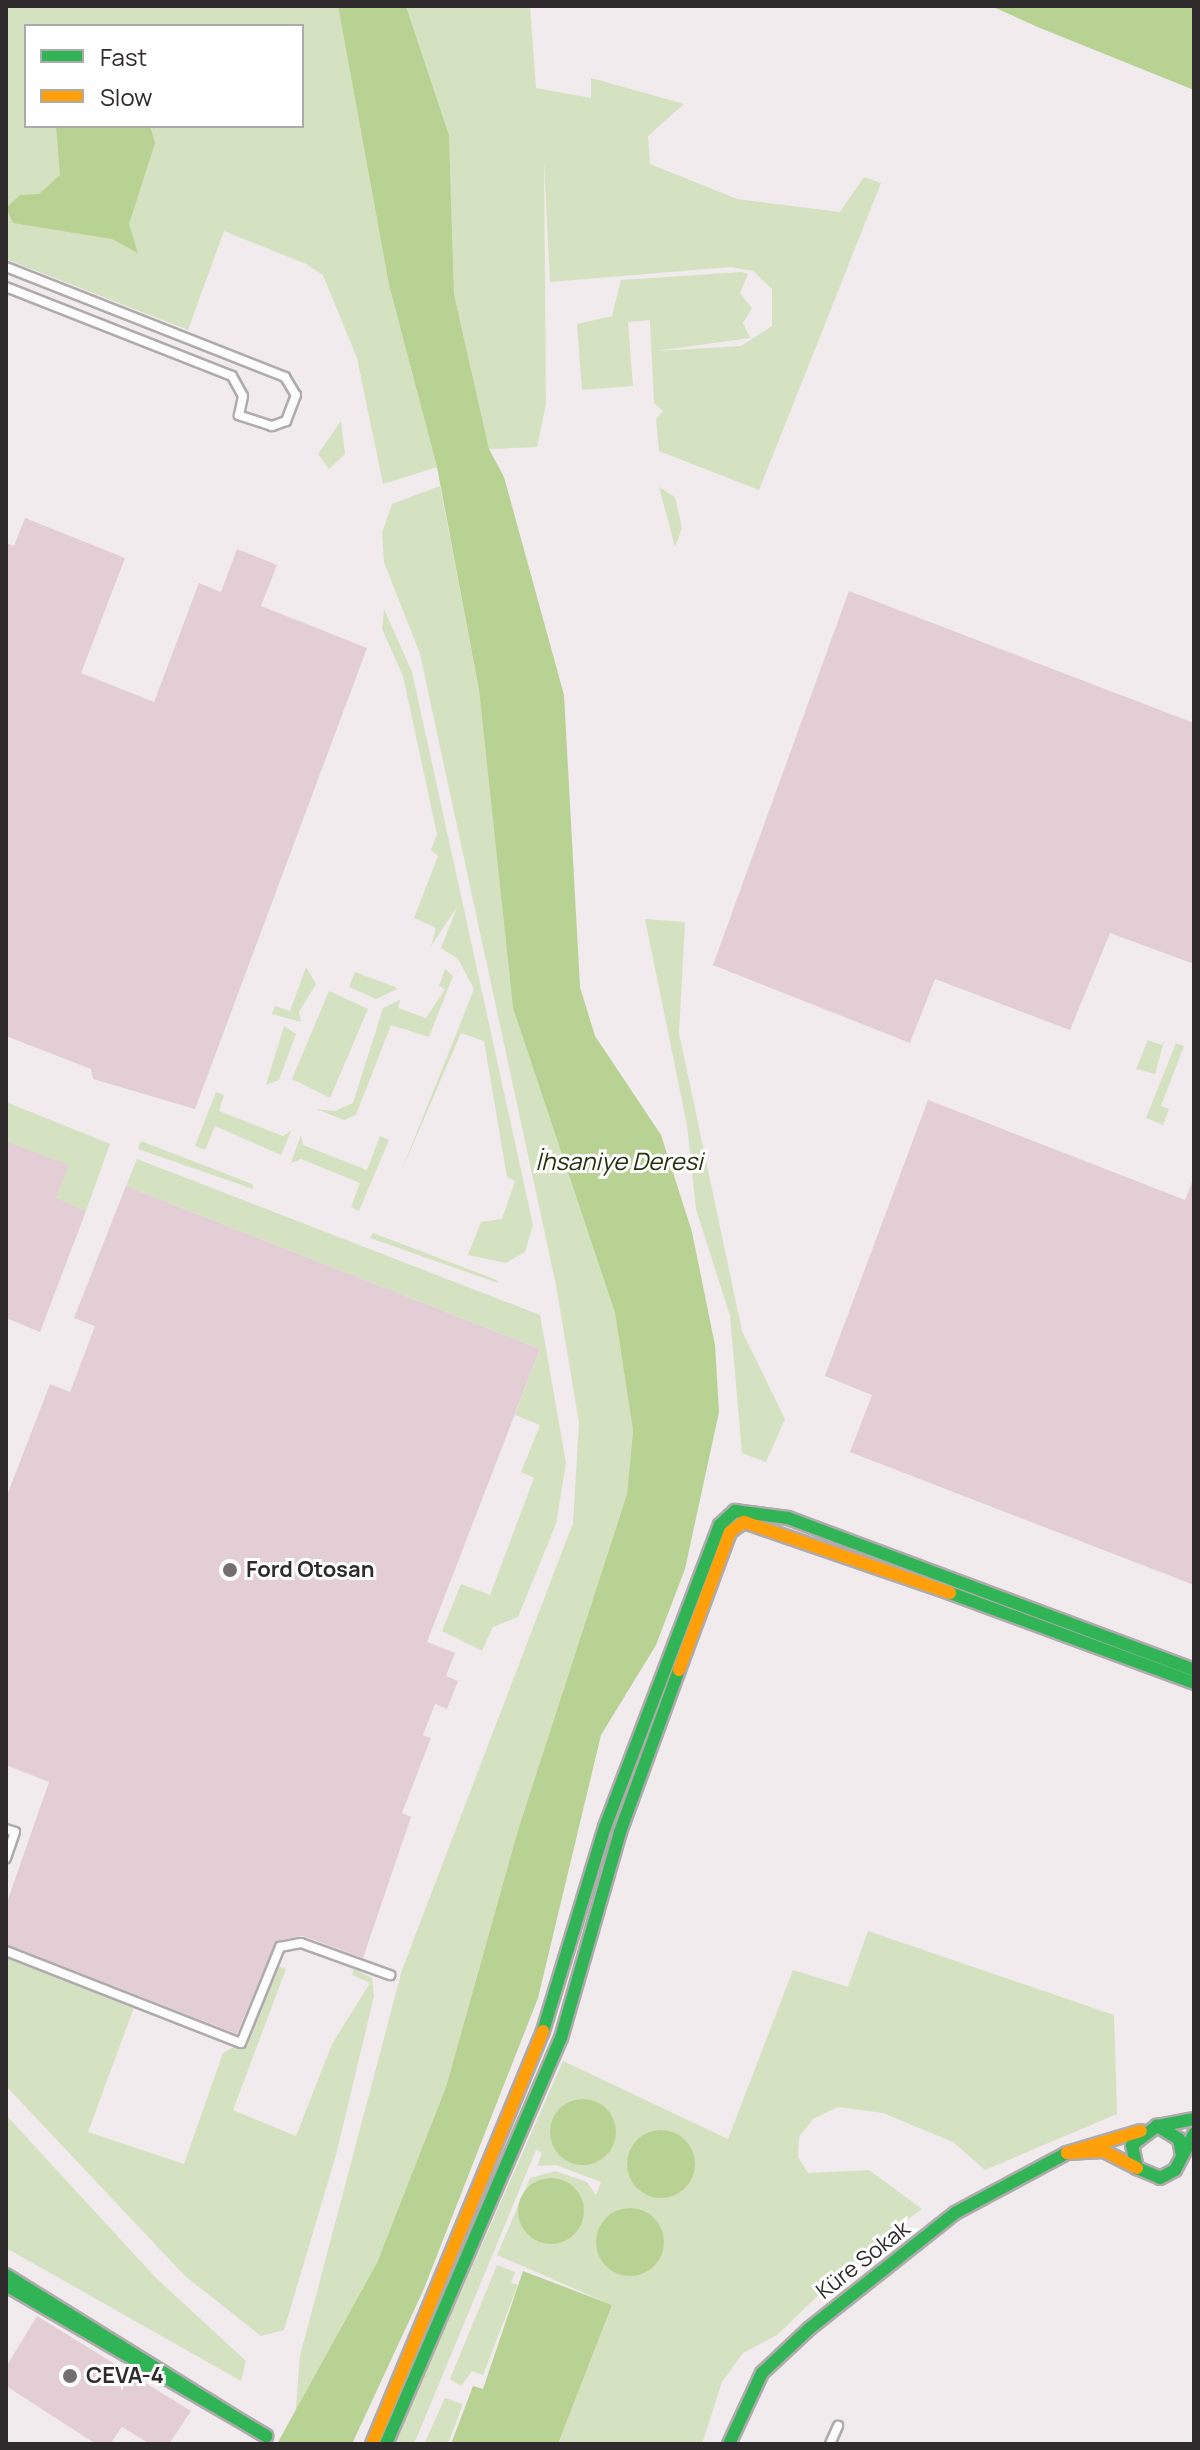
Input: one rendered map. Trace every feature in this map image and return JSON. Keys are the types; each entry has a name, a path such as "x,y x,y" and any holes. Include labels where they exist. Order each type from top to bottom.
{"main road":[{"path":"372,2444 559,1991 605,1827 720,1525 735,1511 788,1518 1194,1670"},
{"path":"386,2444 561,2038 620,1832 730,1532 744,1522 762,1524 1194,1683"},
{"path":"1137,2168 1132,2145 1141,2131 1194,2119"},
{"path":"1157,2126 1179,2139 1182,2155"},
{"name":"Küre Sokak","path":"729,2444 762,2373 810,2328 955,2213 1067,2153 1141,2131"},
{"path":"1067,2153 1103,2151 1137,2168 1168,2175 1194,2134"},
{"path":"7,2285 264,2440"},
{"path":"7,2285 264,2440"},
{"path":"245,2444 249,2430"}],"street":[{"path":"6,267 285,377 296,395 286,421 272,426 239,415 243,396 232,376 6,287"},
{"path":"6,1829 15,1832 6,1858"},
{"path":"6,1951 241,2043 280,1947 301,1943 390,1975"},
{"path":"830,2444 838,2426"}],"shaded area":[{"path":"6,6 338,6 389,285 437,467 383,484 357,358 323,275 306,264 224,231 188,330 6,259"},
{"path":"406,6 530,6 536,88 591,98 591,78 684,104 648,136 650,164 737,199 840,212 864,177 881,183 759,490 659,451 656,419 663,411 654,403 650,320 628,322 633,386 582,390 577,324 612,316 621,280 742,272 748,274 740,293 752,308 743,323 750,338 655,351 741,346 772,326 772,289 753,271 731,267 550,282 544,161 546,404 537,447 489,449 454,294 449,135"},
{"path":"341,421 345,454 329,469 318,454"},
{"path":"440,486 479,690 513,1008 615,1313 633,1431 627,1494 518,1830 446,2087 378,2263 295,2420 300,2356 402,1970 573,1523 579,1423 556,1285 420,654 384,562 382,533 392,504"},
{"path":"659,487 675,497 682,528 675,547"},
{"path":"384,609 412,672 533,1225 525,1252 506,1263 468,1255 481,1222 502,1219 515,1181 507,1177 484,1041 461,1033 401,1172 474,989 458,959 441,948 457,907 431,946 436,928 414,918 438,856 431,850 437,834 403,676 382,629"},
{"path":"645,919 685,922 679,1033 742,1331 785,1419 766,1462 742,1453 730,1316 696,1209 687,1125"},
{"path":"306,967 316,984 299,1012 301,1022 272,1014 275,1006 290,1011"},
{"path":"445,969 453,976 429,1037 391,1025 356,1115 344,1120 316,1109 335,1111 353,1103 383,1008 400,1000 398,1008 426,1018 445,989 439,986"},
{"path":"355,972 397,989 376,999 349,987"},
{"path":"329,991 368,1009 330,1098 292,1079"},
{"path":"284,1026 296,1034 279,1080 266,1085"},
{"path":"1165,1038 1155,1074 1136,1069 1148,1040 1162,1045"},
{"path":"1176,1043 1184,1046 1161,1106 1169,1109 1163,1125 1146,1118"},
{"path":"216,1092 224,1095 219,1111 283,1136 291,1131 281,1155 215,1126 205,1150 195,1146"},
{"path":"6,1102 110,1144 86,1211 54,1204 68,1165 6,1141"},
{"path":"301,1135 303,1145 367,1170 380,1136 389,1140 359,1211 351,1207 360,1183 301,1159 291,1163"},
{"path":"141,1141 252,1184 253,1189 138,1149"},
{"path":"137,1159 540,1315 566,1463 556,1524 518,1617 493,1627 482,1651 442,1631 461,1584 490,1595 534,1478 521,1472 540,1425 515,1415 540,1349 126,1186"},
{"path":"373,1233 497,1280 498,1283 370,1238"},
{"path":"868,1931 1114,2015 1117,2114 985,2170 953,2142 883,2113 838,2107 813,2119 799,2137 798,2157 808,2173 869,2170 922,2209 861,2254 777,2335 743,2353 722,2382 702,2444 558,2444 612,2305 497,2255 530,2178 555,2171 587,2182 596,2195 601,2182 556,2165 537,2166 542,2153 536,2150 414,2444 394,2444 563,2061 728,2139 793,1970 848,1987"},
{"path":"6,1951 136,2002 88,2132 184,2164 223,2053 241,2043 278,1966 286,1969 233,2110 296,2136 332,2044 370,1983 352,1975 354,1969 372,1978 374,1996 336,2155 284,2330 261,2336 185,2276 6,2086"},
{"path":"6,2115 156,2278 246,2361 241,2381 6,2248"},
{"path":"497,2265 515,2272 511,2283 518,2285 483,2375 472,2371 461,2386 450,2379"},
{"path":"445,2398 463,2404 448,2444 424,2444"}],"water":[{"name":"İhsaniye Deresi","path":"338,6 406,6 449,135 454,294 489,449 504,477 564,695 580,987 595,1036 661,1135 692,1232 715,1345 719,1412 685,1569 656,1645 601,1735 538,1998 423,2291 352,2444 277,2444 377,2263 446,2087 518,1830 627,1494 633,1431 615,1313 513,1008 479,690 437,467 389,285"},
{"path":"991,6 1194,6 1194,90 1040,28"},
{"path":"56,128 151,128 155,143 129,224 138,253 112,239 13,223 6,208 20,195 39,194 60,175"},
{"path":"583,2099 596,2102 606,2109 613,2119 616,2132 613,2145 606,2155 596,2162 583,2165 570,2162 560,2155 553,2145 550,2132 553,2119 560,2109 570,2102"},
{"path":"661,2130 685,2140 695,2164 685,2188 661,2198 637,2188 627,2164 637,2140"},
{"path":"545,2178 557,2178 569,2183 579,2193 584,2211 582,2224 569,2239 557,2244 545,2244 533,2239 523,2229 518,2217 518,2205 523,2193 533,2183"},
{"path":"623,2208 637,2208 649,2213 659,2223 664,2242 659,2261 649,2271 637,2276 623,2276 611,2271 601,2261 596,2249 596,2235 601,2223 611,2213"},
{"path":"523,2271 612,2305 558,2444 451,2444 473,2386 483,2389"}],"building":[{"path":"25,518 125,558 81,673 154,702 199,583 221,592 237,549 277,565 261,606 367,648 195,1109 93,1079 91,1069 6,1036 6,543 14,546"},
{"path":"849,591 1194,723 1194,964 1110,933 1070,1030 935,979 910,1043 713,965"},
{"path":"928,1100 1185,1200 1194,1177 1194,1585 850,1452 872,1395 825,1376"},
{"path":"6,1141 69,1165 56,1198 86,1211 40,1332 6,1318"},
{"name":"Ford Otosan","path":"126,1186 540,1349 427,1642 455,1653 446,1676 458,1681 447,1709 435,1704 423,1735 431,1738 402,1813 411,1817 363,1958 303,1936 276,1941 237,2034 6,1944 6,1905 49,1782 6,1765 6,1498 50,1384 70,1392 95,1326 74,1318"},
{"name":"CEVA-4","path":"37,2316 191,2411 169,2444 150,2444 122,2427 110,2444 96,2444 6,2386 6,2367"}],"traffic: fast":[{"path":"543,2031 605,1827 720,1525 735,1511 788,1518 1194,1670"},
{"path":"950,1593 1194,1683"},
{"path":"386,2444 561,2038 620,1832 679,1670"},
{"path":"1158,2126 1194,2119"},
{"path":"1182,2155 1179,2139 1157,2126 1132,2145 1137,2168 1160,2178 1175,2170 1194,2134"},
{"path":"729,2444 762,2373 810,2328 955,2213 1067,2153"},
{"path":"6,2275 266,2436"},
{"path":"6,2285 266,2436"}],"traffic: slow":[{"path":"679,1670 730,1532 744,1522 950,1593"},
{"path":"372,2444 543,2031"},
{"path":"1137,2168 1103,2151 1067,2153 1141,2131"}],"place":[{"name":"Ford Otosan","path":"230,1570"},
{"name":"CEVA-4","path":"70,2376"}]}
